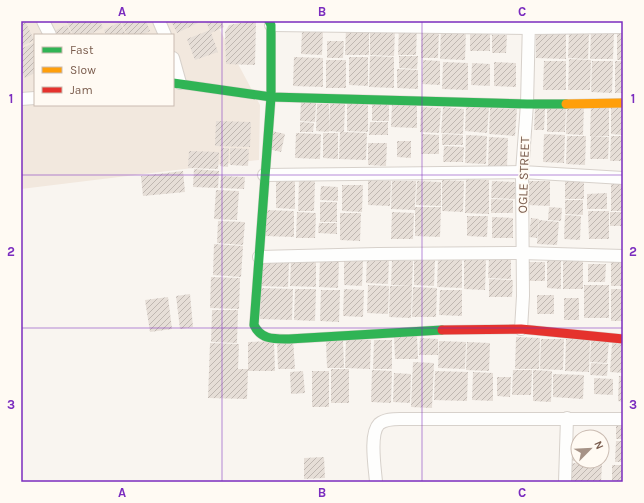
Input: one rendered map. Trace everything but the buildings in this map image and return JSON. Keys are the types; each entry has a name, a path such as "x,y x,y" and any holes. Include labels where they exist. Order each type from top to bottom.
{"street":[{"path":"43,21 50,34"},
{"path":"159,21 165,34"},
{"path":"623,27 529,24 270,23 271,97 254,324 257,332 266,337 289,339 435,330 521,329 623,339"},
{"name":"OGLE STREET","path":"521,329 523,296 522,172 527,104 529,24"},
{"path":"174,66 176,83 271,97 527,104 623,103"},
{"path":"21,99 34,98"},
{"path":"264,175 522,172 623,178"},
{"path":"259,257 522,253 623,256"},
{"path":"376,482 374,437 376,428 385,420 408,418 623,419"},
{"path":"565,482 567,418"}],"shaded area":[{"path":"21,21 215,21 260,105 259,160 21,189"}],"traffic: fast":[{"path":"269,21 271,25 271,97 254,325 260,334 268,338 278,339 442,330"},
{"path":"174,83 271,97 566,104"}],"traffic: slow":[{"path":"566,104 623,103"}],"traffic: jam":[{"path":"442,330 521,329 623,339"}]}
